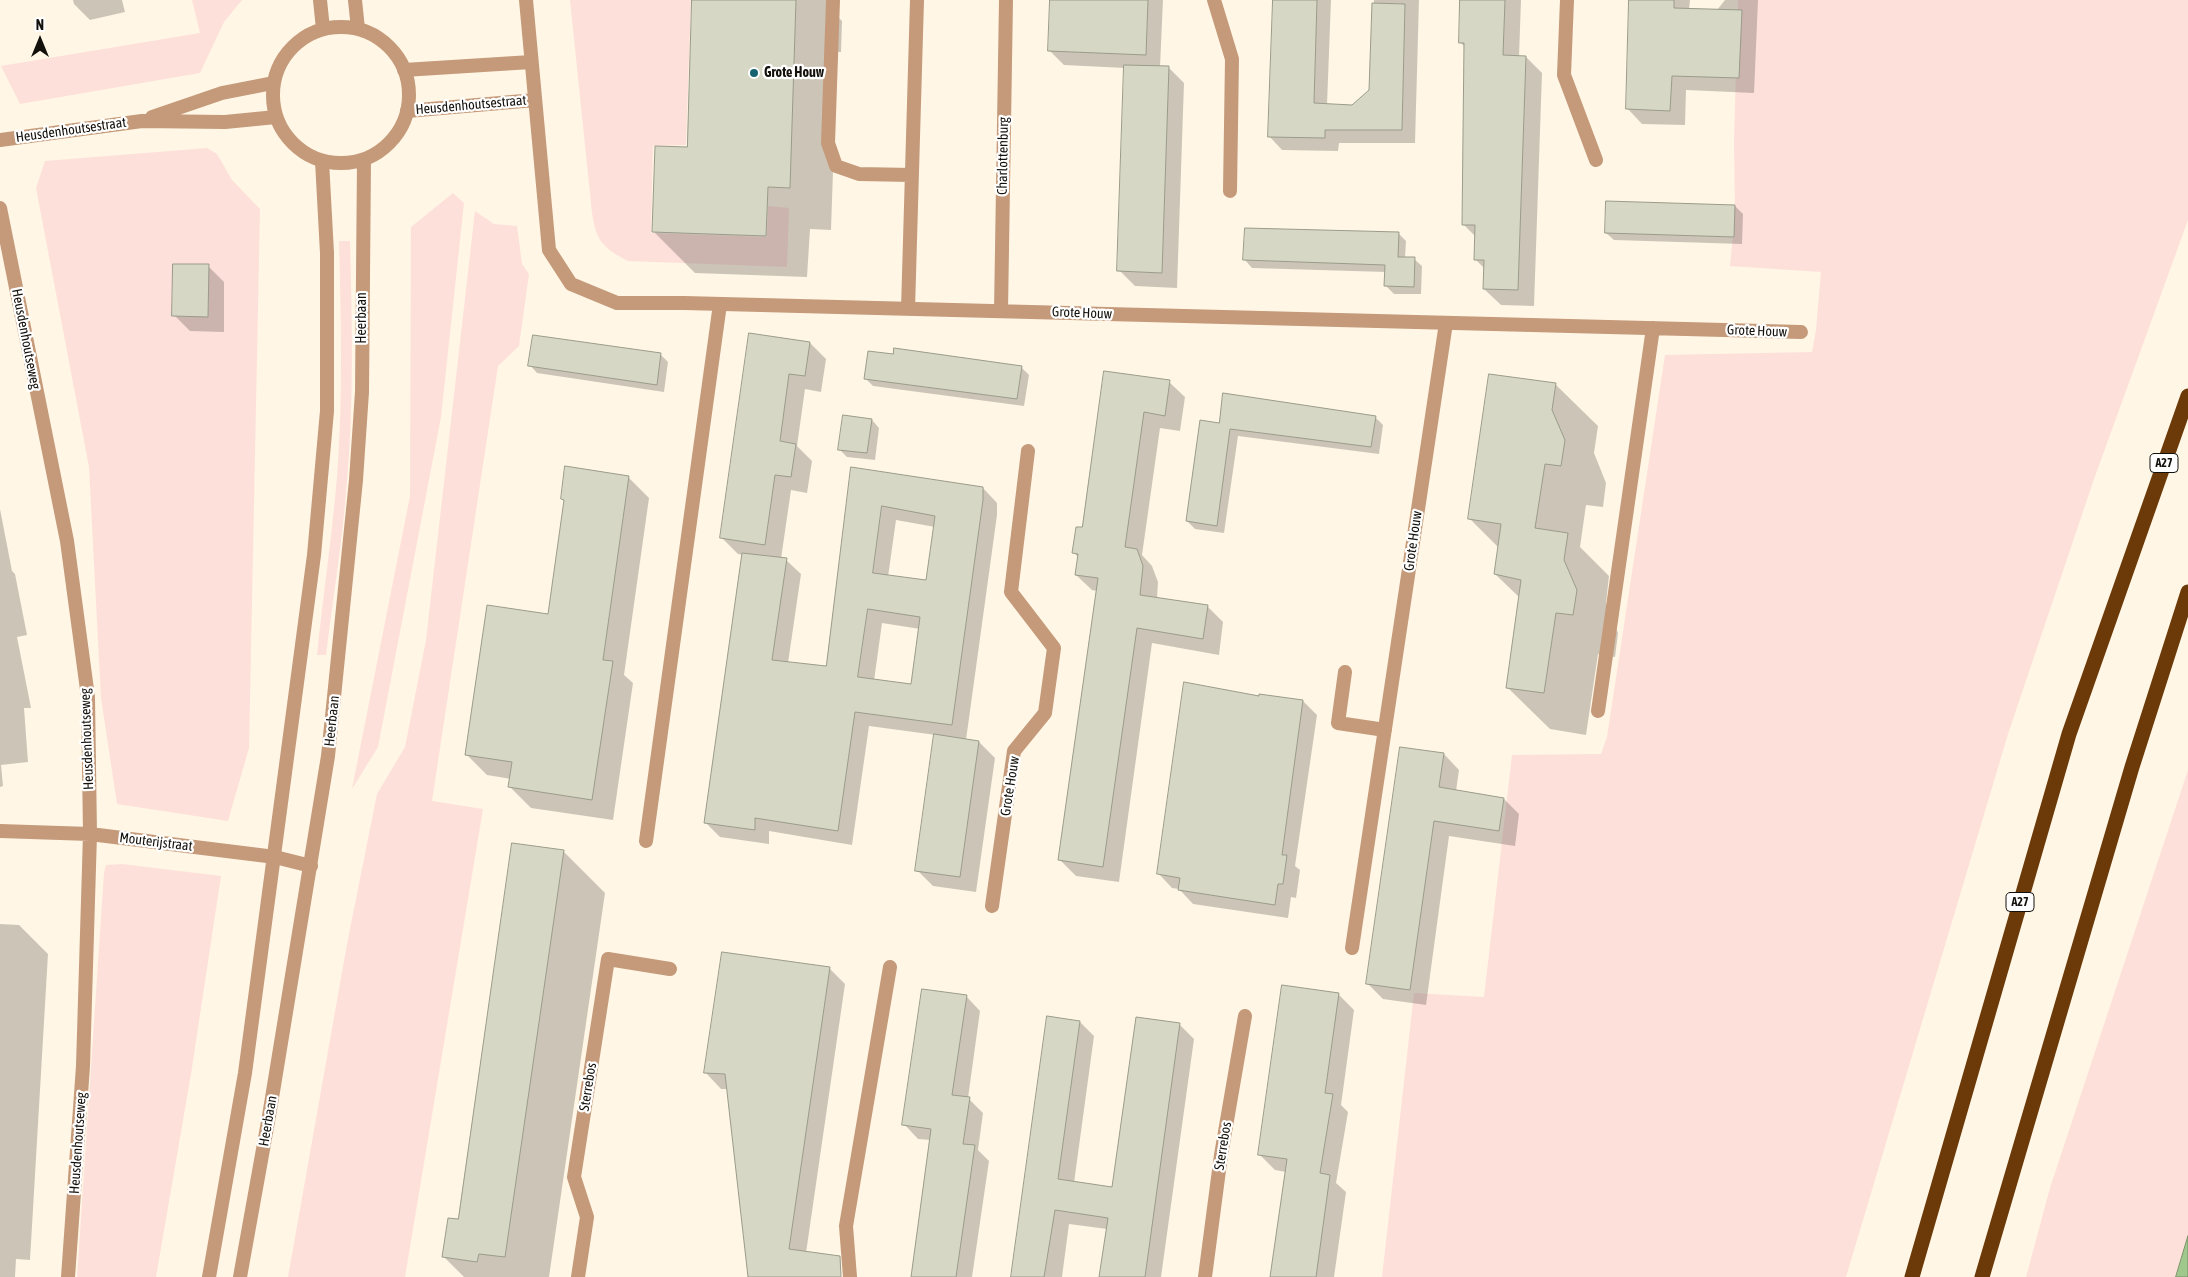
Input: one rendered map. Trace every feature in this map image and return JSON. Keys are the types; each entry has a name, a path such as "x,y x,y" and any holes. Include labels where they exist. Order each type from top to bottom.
{"highway":[{"name":"A27","path":"1912,1277 2069,734 2188,396"},
{"path":"1982,1277 2132,767 2188,592"}],"street":[{"path":"320,0 323,29"},
{"path":"355,0 358,29"},
{"name":"Grote Houw","path":"526,0 549,250 571,284 618,303 720,304 1800,332"},
{"path":"834,0 828,142 836,166 859,174 912,175"},
{"path":"908,309 917,0"},
{"name":"Charlottenburg","path":"1001,311 1006,0"},
{"path":"1214,0 1232,59 1230,191"},
{"path":"1567,0 1564,75 1596,160"},
{"path":"340,27 358,29 377,37 400,60 409,90 407,111 395,137 381,150 364,160 347,163 322,161 297,148 284,134 276,117 272,94 273,83 281,62 287,53 303,38 323,29 340,27"},
{"path":"404,70 531,62"},
{"name":"Heusdenhoutsestraat","path":"142,121 222,93 273,83"},
{"name":"Heusdenhoutsestraat","path":"407,111 535,100"},
{"name":"Heusdenhoutsestraat","path":"0,140 142,121 225,122 276,117"},
{"name":"Heerbaan","path":"240,1277 311,866 328,756 356,480 362,392 364,160"},
{"path":"209,1277 239,1110 275,857 287,748 314,555 327,410 327,253 322,161"},
{"name":"Heusdenhoutseweg","path":"0,208 66,541 88,698 90,834 84,1066 68,1277"},
{"path":"646,841 720,304"},
{"name":"Grote Houw","path":"1352,948 1446,323"},
{"path":"1598,711 1653,328"},
{"name":"Grote Houw","path":"992,906 1014,751 1045,714 1054,648 1012,592 1028,451"},
{"path":"1345,672 1338,723 1385,730"},
{"name":"Mouterijstraat","path":"0,831 90,834 275,857 311,866"},
{"name":"Sterrebos","path":"578,1277 587,1217 574,1177 608,959 670,969"},
{"path":"850,1277 846,1226 890,967"},
{"name":"Sterrebos","path":"1205,1277 1221,1155 1245,1016"}],"shaded area":[{"path":"192,0 242,0 224,22 200,73 20,104 1,66 200,33"},
{"path":"570,0 691,0 686,145 653,146 651,233 767,237 768,206 789,208 787,267 628,261 612,252 602,243 596,230 592,213"},
{"path":"1738,0 2188,0 2188,220 2094,479 2008,734 1846,1277 1382,1277 1414,993 1484,997 1512,755 1601,754 1607,737 1665,355 1812,352 1816,330 1821,272 1730,266 1735,215 1734,141"},
{"path":"207,148 217,154 232,180 260,209 249,748 228,821 117,804 101,698 89,467 36,188 45,161"},
{"path":"453,193 464,203 441,417 378,747 352,789 410,496 411,227"},
{"path":"475,211 494,224 517,226 522,264 529,274 519,346 498,366 432,801 483,809 405,1277 288,1277 347,944 377,794 405,747 426,640"},
{"path":"339,241 350,241 351,421 343,524 326,655 317,655 333,521 339,447 341,359"},
{"path":"2188,770 2188,1236 2176,1277 2026,1277 2050,1188"},
{"path":"122,864 221,876 191,1074 156,1277 77,1277 104,873 106,865"},
{"path":"2188,1236 2188,1277 2176,1277"}],"building":[{"path":"692,0 796,0 790,188 768,187 766,236 652,232 655,146 687,147"},
{"path":"1050,0 1148,0 1146,55 1048,51"},
{"path":"1273,0 1317,0 1314,103 1352,105 1369,90 1372,3 1405,4 1402,130 1325,130 1325,138 1268,137"},
{"path":"1460,0 1505,0 1503,55 1526,56 1518,290 1483,289 1484,260 1474,260 1475,225 1462,225 1464,43 1459,43"},
{"path":"1629,0 1674,0 1674,8 1742,10 1739,78 1672,76 1670,111 1626,109"},
{"path":"1124,65 1169,66 1162,273 1117,271"},
{"path":"1606,201 1735,205 1734,237 1605,233"},
{"path":"1245,228 1399,232 1398,257 1415,257 1414,287 1384,286 1385,265 1243,260"},
{"path":"173,264 209,264 208,317 172,316"},
{"path":"749,333 810,342 805,376 789,374 780,441 796,444 791,477 775,475 765,545 720,538"},
{"path":"533,335 661,353 657,385 528,366"},
{"path":"894,348 1022,366 1017,399 864,379 868,351 893,354"},
{"path":"1104,371 1170,380 1165,416 1144,412 1125,547 1137,549 1143,566 1140,595 1208,605 1203,639 1137,628 1103,867 1058,860 1098,578 1075,575 1078,554 1072,553 1076,527 1082,527"},
{"path":"1489,374 1556,383 1552,410 1565,440 1561,466 1545,464 1535,528 1568,533 1564,560 1577,590 1573,615 1556,613 1544,693 1506,688 1521,580 1494,574 1501,524 1468,519"},
{"path":"1223,393 1376,416 1371,447 1230,429 1217,526 1186,521 1200,420 1219,423"},
{"path":"843,415 872,419 867,453 838,450"},
{"path":"565,466 629,476 603,660 613,661 592,800 508,787 512,762 465,755 487,605 548,614 564,500 561,499"},
{"path":"851,467 983,487 983,500 952,725 855,712 838,831 755,818 755,830 704,823 742,553 787,558 772,660 826,666","holes":["882,506 935,516 926,580 873,573","868,609 920,617 911,684 858,677"]},
{"path":"1184,682 1259,696 1259,694 1303,700 1282,855 1287,855 1283,884 1278,884 1275,905 1178,890 1180,878 1157,874"},
{"path":"934,734 979,741 960,877 915,871"},
{"path":"1400,747 1444,753 1439,787 1504,798 1499,831 1434,821 1410,990 1366,984"},
{"path":"512,843 564,850 505,1257 479,1254 477,1262 442,1257 448,1218 458,1219"},
{"path":"722,952 830,967 789,1249 840,1256 841,1277 748,1277 725,1074 704,1073"},
{"path":"1282,985 1339,993 1325,1093 1333,1094 1320,1173 1330,1175 1316,1277 1270,1277 1287,1159 1258,1155"},
{"path":"922,989 967,995 952,1095 970,1097 963,1144 975,1145 956,1277 911,1277 931,1129 902,1125"},
{"path":"1047,1016 1080,1021 1058,1179 1112,1187 1136,1017 1180,1023 1145,1277 1099,1277 1108,1218 1055,1210 1044,1277 1011,1277"}],"place":[{"name":"Grote Houw","path":"754,73"}]}
